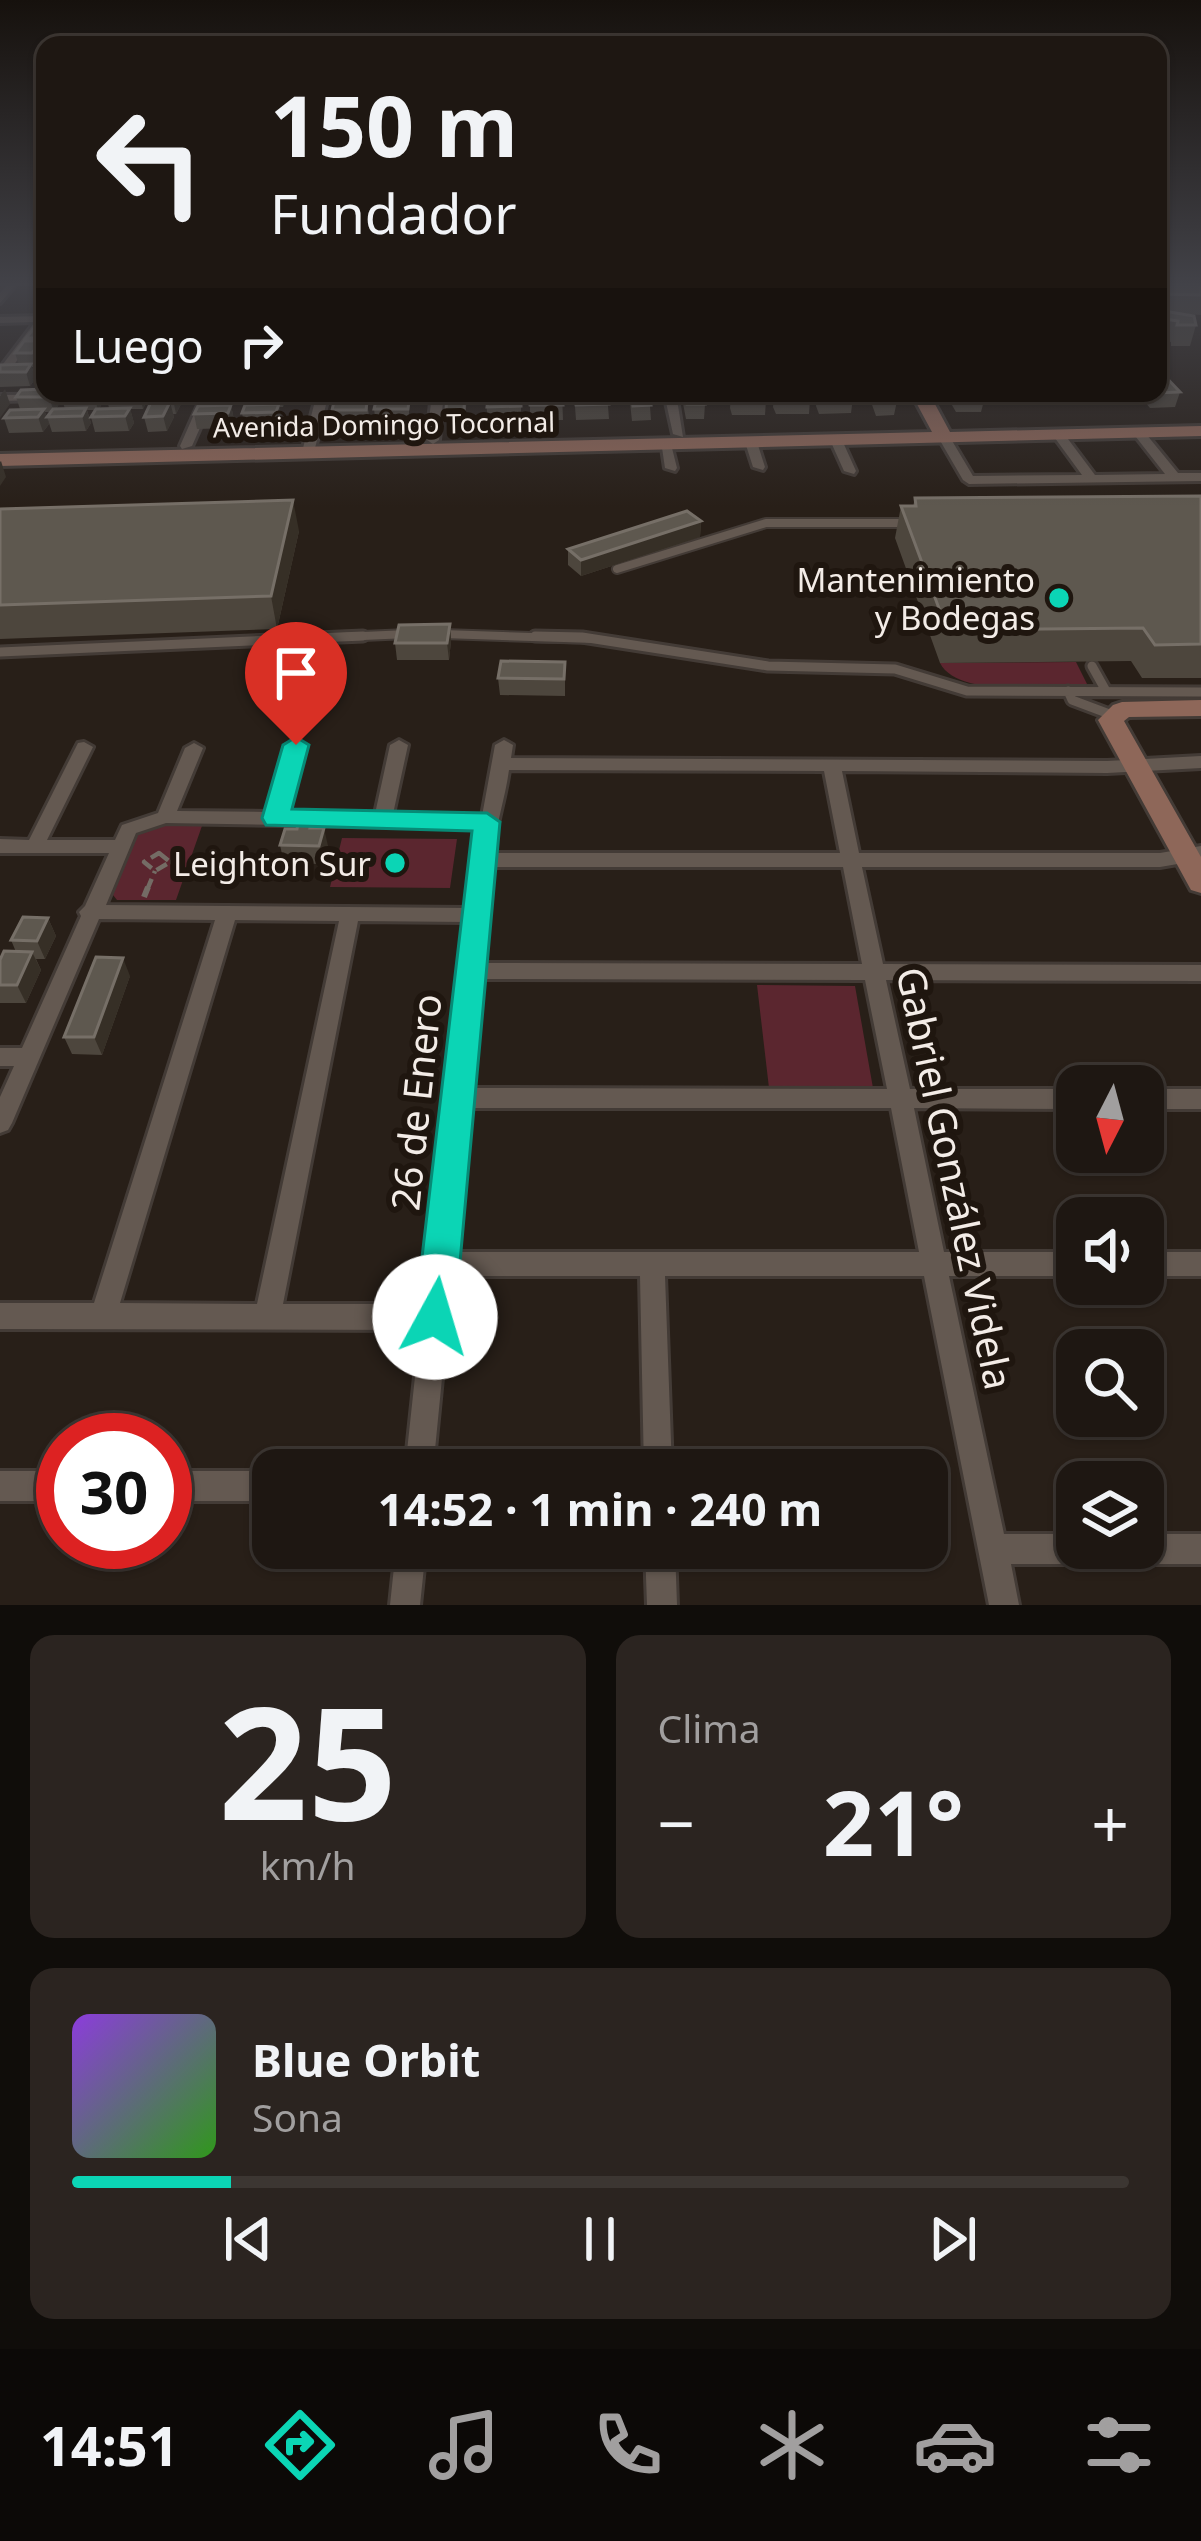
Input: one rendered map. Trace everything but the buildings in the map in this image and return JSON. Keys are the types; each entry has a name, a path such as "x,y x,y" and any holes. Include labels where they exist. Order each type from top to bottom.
{"main road":[{"path":"925,402 941,433"},
{"name":"Avenida Domingo Tocornal","path":"0,450 309,448 434,440 751,442 941,433 1138,432 1201,426"},
{"name":"Avenida Domingo Tocornal","path":"0,460 1201,426"},
{"path":"1102,704 1201,709"},
{"path":"1102,704 1133,764 1193,854 1201,883"}],"street":[{"path":"0,398 36,396"},
{"path":"186,446 204,402"},
{"path":"309,448 321,402"},
{"path":"434,440 437,402"},
{"path":"670,402 670,468"},
{"path":"1138,432 1175,478"},
{"path":"941,433 969,481 1201,478"},
{"path":"1058,434 1092,479"},
{"path":"836,440 850,470"},
{"path":"751,442 759,466"},
{"path":"276,818 296,745"},
{"path":"383,819 399,745"},
{"path":"34,846 84,747"},
{"path":"165,817 194,748"},
{"name":"26 de Enero","path":"421,1449 487,822 494,810 502,755 832,766"},
{"path":"832,766 1201,762"},
{"name":"Gabriel González Videla","path":"832,766 1004,1605"},
{"path":"0,1123 129,829 165,817 487,822"},
{"path":"0,846 118,847"},
{"path":"483,860 1160,860 1193,854"},
{"path":"89,912 478,915"},
{"path":"103,1316 227,913"},
{"path":"268,1317 350,914"},
{"path":"471,971 1201,973"},
{"path":"0,1057 28,1057"},
{"path":"458,1098 1056,1099"},
{"path":"1164,1099 1201,1100"},
{"path":"440,1264 1056,1264"},
{"path":"652,1264 657,1449"},
{"path":"1164,1264 1201,1264"},
{"path":"0,1316 435,1317"},
{"path":"0,1486 36,1486"},
{"path":"192,1486 252,1486"},
{"path":"992,1549 1201,1549"},
{"path":"405,1605 409,1569"},
{"path":"661,1569 662,1605"}],"lane":[{"path":"617,569 766,523 926,523"},
{"path":"0,652 419,634"},
{"path":"441,634 582,637 768,666 895,669 958,690 1068,691 1102,704"},
{"path":"1092,666 1102,704"},
{"path":"1068,691 1072,700 1102,704 1201,692"}],"path":[{"path":"155,871 144,862 159,854 164,840"},
{"path":"159,854 170,862"},
{"path":"144,897 155,871 170,862 189,862"}],"shaded area":[{"path":"1076,662 1087,684 1025,688 965,681 940,663"},
{"path":"150,823 203,823 176,900 117,900 109,890 133,833"},
{"name":"Leighton Sur","path":"342,838 457,839 450,888 330,887"},
{"path":"757,985 855,986 873,1088 769,1088"}],"place":[{"name":"Mantenimiento y Bodegas","path":"1059,598"},
{"name":"Leighton Sur","path":"395,863"}],"route":[{"path":"296,745 276,818 487,822 435,1317"}]}
